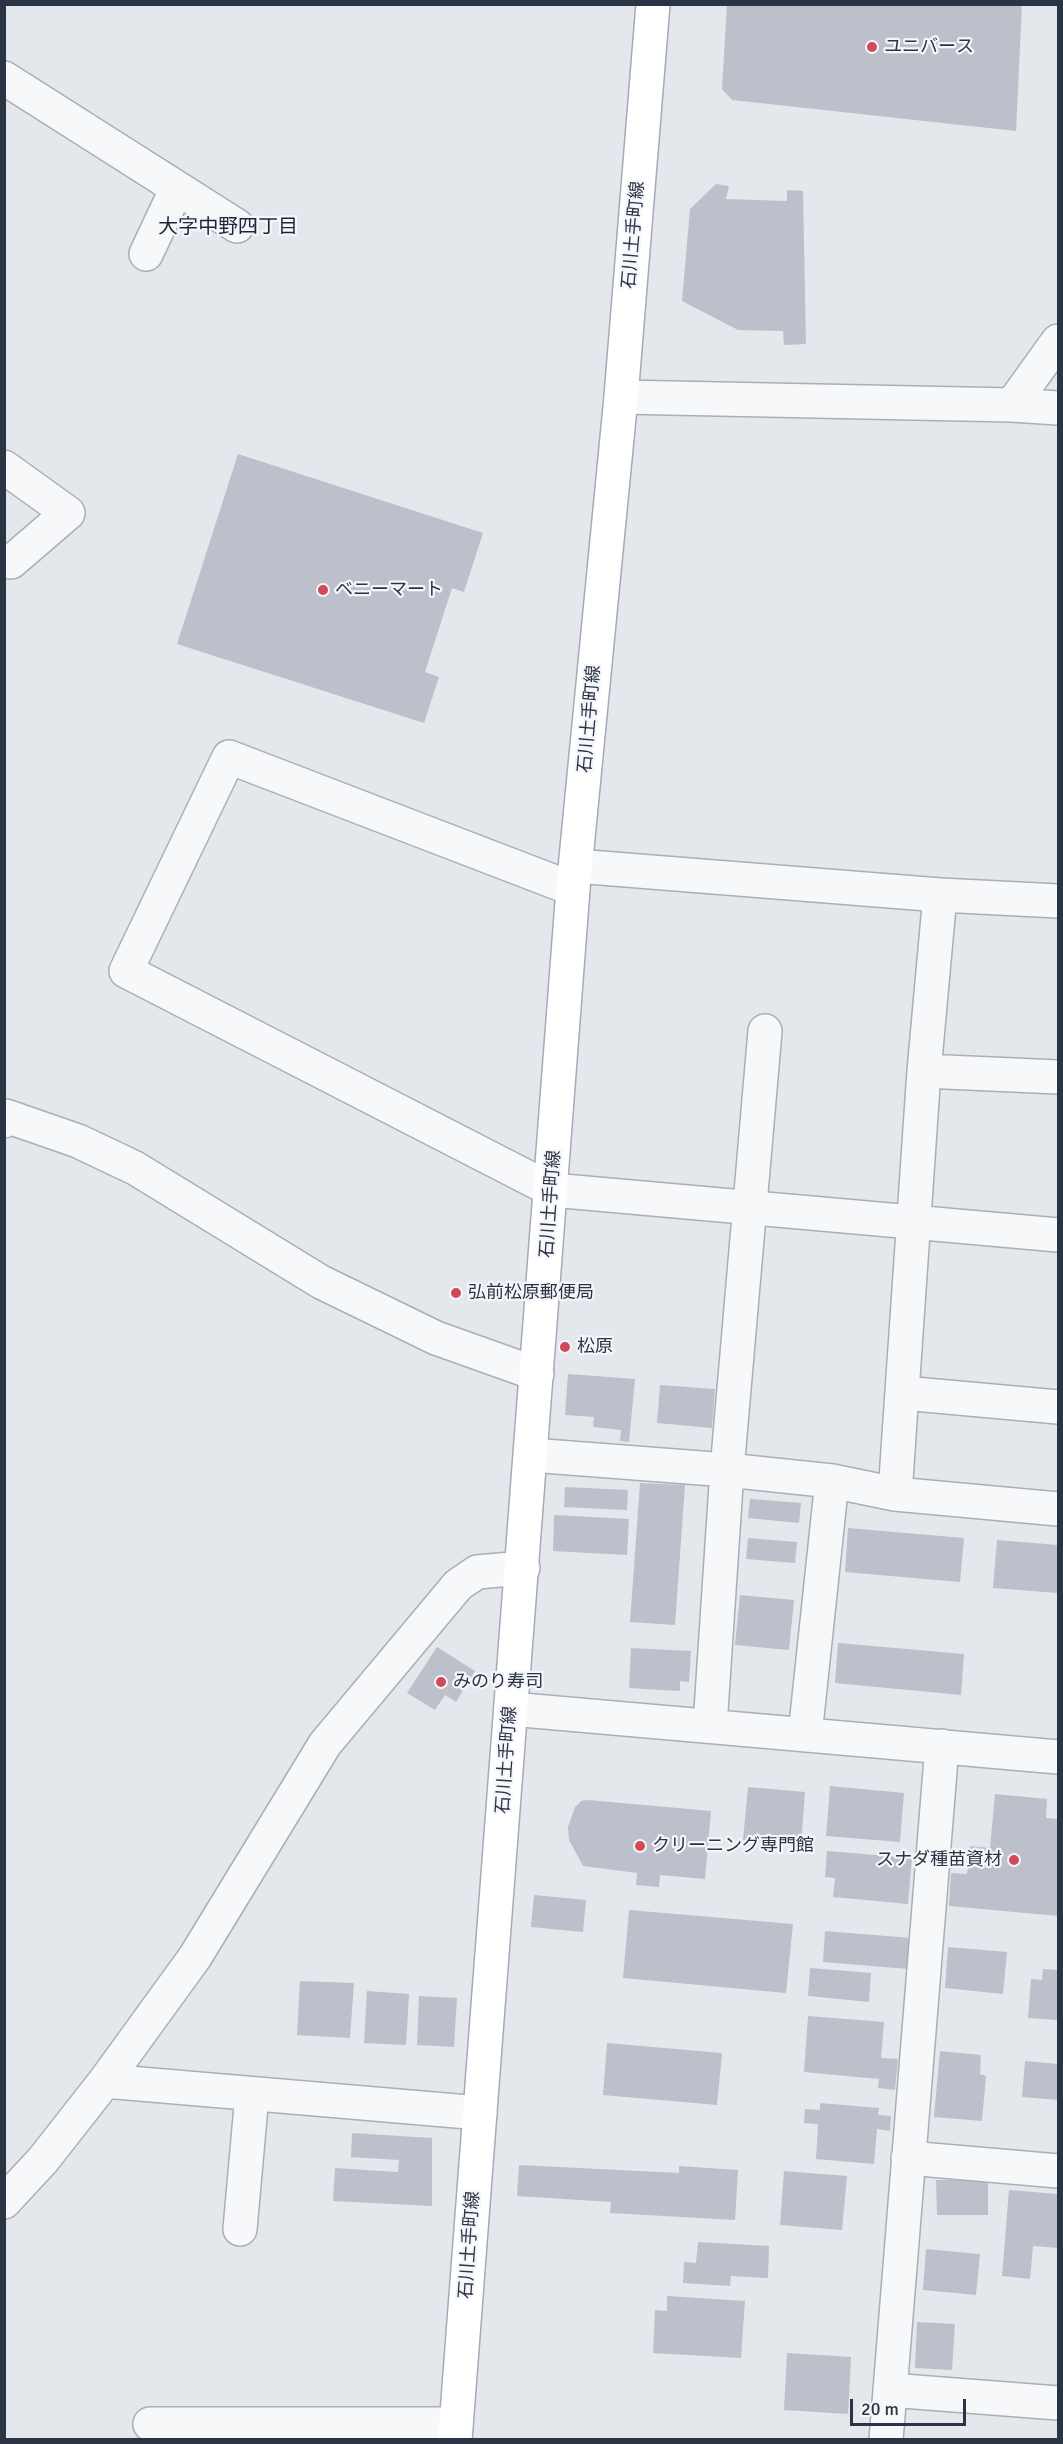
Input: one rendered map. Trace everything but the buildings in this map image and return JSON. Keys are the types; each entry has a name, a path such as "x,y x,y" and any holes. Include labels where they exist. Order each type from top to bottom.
{"main road":[{"name":"石川土手町線","path":"455,2432 575,877 621,397 653,4"}],"street":[{"path":"4,78 237,226"},
{"path":"146,254 177,188"},
{"path":"1012,405 1059,341"},
{"path":"621,397 1012,405 1059,408"},
{"path":"4,467 68,513 11,562"},
{"path":"1059,901 575,877 230,757 126,971 552,1190 1059,1235"},
{"path":"896,1494 924,1071 940,895"},
{"path":"710,1726 727,1470 752,1208 765,1031"},
{"path":"924,1071 1059,1077"},
{"path":"5,1118 78,1141 135,1168 321,1282 436,1338 537,1374"},
{"path":"903,1393 1059,1407"},
{"path":"531,1455 727,1470 832,1481 896,1494 1059,1509"},
{"path":"806,1735 832,1481"},
{"path":"4,2202 43,2160 105,2081 195,1957 325,1744 458,1585 477,1572 522,1568"},
{"path":"511,1709 1059,1756"},
{"path":"886,2439 942,1746"},
{"path":"105,2081 480,2113"},
{"path":"240,2229 252,2095"},
{"path":"908,2158 1059,2170"},
{"path":"890,2391 1059,2403"},
{"path":"150,2424 455,2432"}],"place":[{"name":"ユニバース","path":"872,47"},
{"name":"ベニーマート","path":"323,590"},
{"name":"弘前松原郵便局","path":"456,1293"},
{"name":"松原","path":"565,1347"},
{"name":"みのり寿司","path":"441,1682"},
{"name":"クリーニング専門館","path":"640,1846"},
{"name":"スナダ種苗資材","path":"1014,1860"}],"district":[{"name":"大字中野四丁目","path":"228,228"}]}
